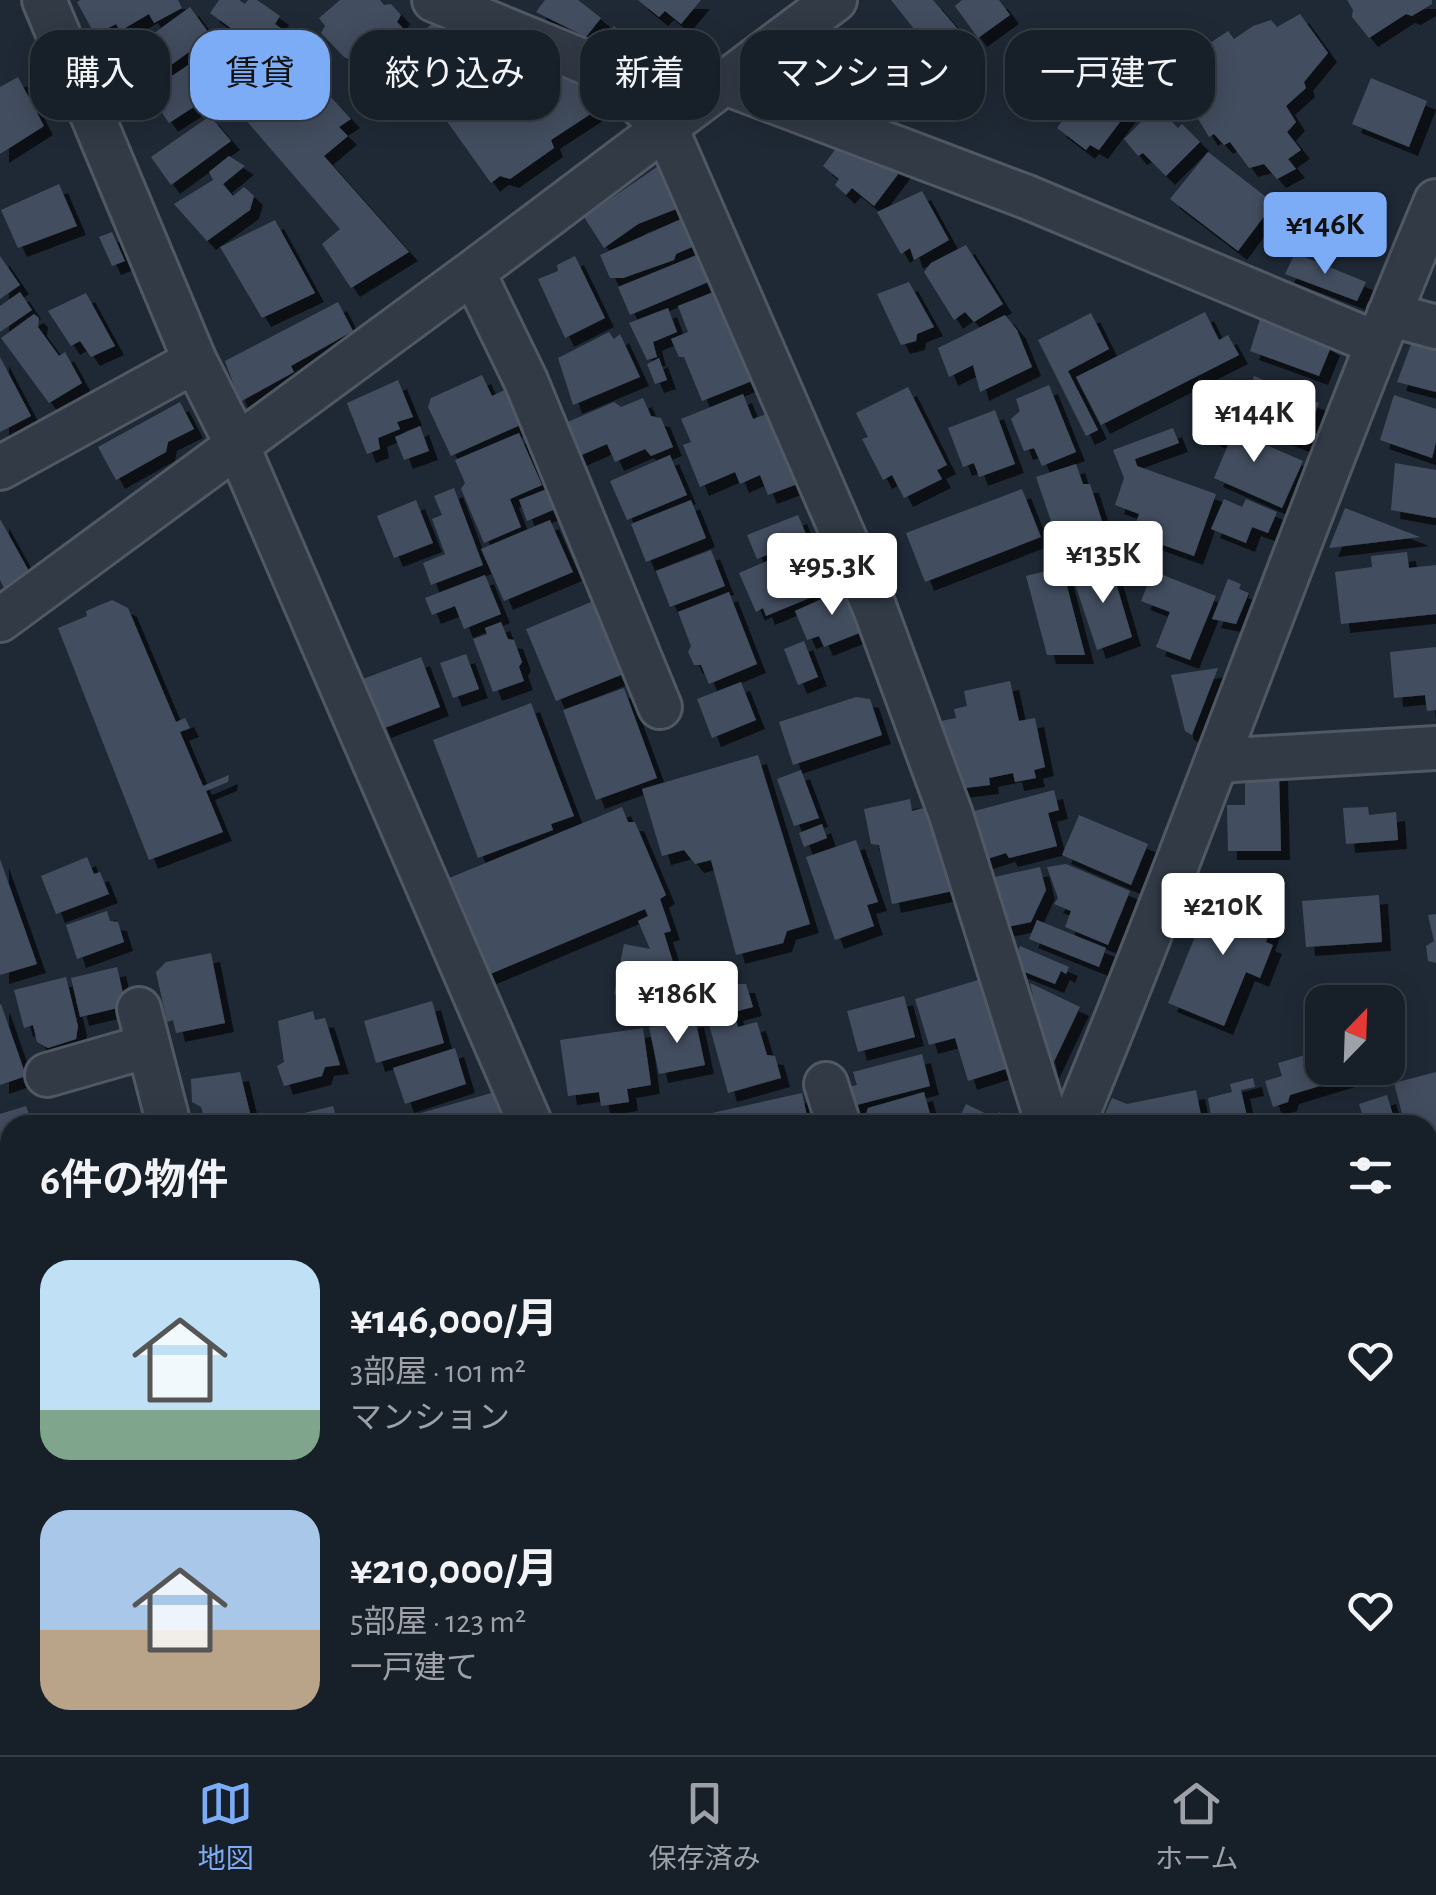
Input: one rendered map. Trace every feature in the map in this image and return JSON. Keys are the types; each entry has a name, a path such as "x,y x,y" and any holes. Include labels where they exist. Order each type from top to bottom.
{"street":[{"path":"44,0 195,361 238,447 527,1115"},
{"path":"434,0 602,70 666,128 874,606 950,815 1045,1115"},
{"path":"0,620 835,0"},
{"path":"725,82 1382,329 1436,328"},
{"path":"1077,1115 1382,329 1436,201"},
{"path":"473,272 526,381 660,707"},
{"path":"0,468 195,361"},
{"path":"1216,764 1436,748"},
{"path":"47,1075 143,1027 165,1115"},
{"path":"826,1084 836,1115"}],"building":[{"path":"178,0 182,8 154,23 149,14 122,30 116,24 105,30 92,30 77,2"},
{"path":"219,0 239,0 245,4 257,0 280,16 275,24 284,30 233,30 210,13"},
{"path":"340,0 380,0 384,5 391,4 401,15 397,22 404,30 350,30 350,60 330,42 330,30 323,30 325,26 319,18"},
{"path":"545,0 578,0 601,18 592,30 580,30 580,34 536,12"},
{"path":"638,0 701,0 681,24 665,11 659,17"},
{"path":"891,0 933,0 959,30 915,30"},
{"path":"962,0 999,0 1010,15 985,33 972,30 955,6"},
{"path":"1347,0 1432,0 1432,4 1412,16 1406,14 1369,38 1352,17"},
{"path":"190,7 207,30 190,30 190,51 170,66 170,30 158,30"},
{"path":"448,12 493,30 424,30"},
{"path":"1300,14 1328,53 1304,82 1306,88 1286,106 1296,122 1287,132 1301,150 1288,159 1296,169 1277,179 1264,164 1249,168 1230,142 1224,145 1214,134 1209,137 1199,120 1215,120 1215,40 1228,31 1234,39 1271,20 1277,27"},
{"path":"560,61 577,84 580,81 581,120 551,140 554,148 510,179 500,176 491,183 446,120 560,120"},
{"path":"190,64 190,109 169,123 167,120 170,120 170,77"},
{"path":"18,77 30,100 30,120 41,120 44,126 0,154 0,87"},
{"path":"1371,78 1427,101 1409,147 1352,124"},
{"path":"330,96 350,118 339,127 348,136 324,156 409,252 351,288 322,244 340,229 246,120 330,120"},
{"path":"204,120 213,120 231,141 171,185 151,157"},
{"path":"1063,120 1122,120 1099,150 1090,145 1086,150 1057,128"},
{"path":"1143,120 1170,120 1178,128 1182,124 1200,142 1166,176 1143,153 1138,156 1124,139"},
{"path":"845,136 905,165 874,206 852,188 846,195 835,185 839,179 823,166"},
{"path":"1208,152 1274,203 1238,251 1170,199"},
{"path":"229,156 245,166 223,184 233,196 244,187 254,196 250,210 207,241 174,204 213,180 209,172"},
{"path":"667,160 689,204 638,224 604,248 584,217"},
{"path":"59,184 77,226 18,248 1,210"},
{"path":"922,191 949,240 914,260 910,248 901,254 877,212"},
{"path":"688,216 699,244 676,254 674,260 623,278 610,278 600,255"},
{"path":"275,220 315,293 262,318 220,247"},
{"path":"112,232 125,261 112,266 99,237"},
{"path":"966,245 1003,304 974,322 965,312 954,320 924,272 931,263"},
{"path":"714,248 725,275 630,315 618,287"},
{"path":"1295,253 1366,282 1357,301 1285,274"},
{"path":"0,256 20,285 0,299"},
{"path":"575,256 605,318 565,338 538,279 558,271 557,265"},
{"path":"909,282 934,327 917,334 916,341 901,345 877,294"},
{"path":"721,289 757,379 702,401 684,357 679,357 671,339 688,332 678,306"},
{"path":"20,292 32,310 0,332 0,306"},
{"path":"86,293 115,346 91,357 80,341 71,346 48,311"},
{"path":"338,302 353,331 291,366 294,372 240,402 225,361"},
{"path":"1265,303 1331,347 1319,376 1250,351"},
{"path":"668,308 677,332 653,342 657,357 647,360 629,323"},
{"path":"1205,312 1219,340 1228,335 1239,355 1101,425 1076,377"},
{"path":"1091,313 1109,349 1068,371 1098,430 1086,436 1038,340"},
{"path":"34,314 39,318 38,327 59,356 65,352 82,383 49,403 1,338"},
{"path":"1005,315 1017,330 1032,367 980,392 973,365 949,377 938,348"},
{"path":"609,332 614,339 620,334 640,377 573,405 558,358"},
{"path":"1413,339 1436,346 1436,392 1397,382"},
{"path":"0,357 31,416 0,432"},
{"path":"659,358 667,380 655,384 647,364"},
{"path":"482,375 492,396 511,387 527,422 451,456 428,407 431,398"},
{"path":"1254,376 1319,403 1303,444 1218,411 1222,398 1231,402 1236,387 1248,392"},
{"path":"398,380 413,417 397,422 400,429 378,438 380,449 367,454 347,403"},
{"path":"1049,385 1076,452 1042,466 1034,448 1024,451 1011,419 1020,411 1016,399"},
{"path":"908,387 947,465 937,470 942,479 904,498 892,475 883,480 862,439 868,437 856,413"},
{"path":"743,394 753,419 769,413 803,482 768,495 760,475 740,484 735,472 700,487 683,445 691,442 681,419"},
{"path":"1394,395 1436,409 1432,458 1380,440"},
{"path":"643,398 651,416 661,418 673,447 651,456 645,449 615,462 607,444 577,457 563,424 614,402 621,407"},
{"path":"180,402 194,429 168,442 166,452 116,480 98,447"},
{"path":"995,410 1015,464 979,477 974,463 963,467 948,428"},
{"path":"1205,418 1303,461 1282,508 1214,478 1228,445 1200,432"},
{"path":"420,426 429,451 404,460 395,437"},
{"path":"1173,428 1179,443 1135,459 1137,466 1216,494 1194,556 1132,534 1139,514 1115,505 1124,478 1113,450"},
{"path":"519,433 542,485 510,499 521,527 484,543 461,489 465,483 455,460"},
{"path":"670,455 687,495 627,520 610,481"},
{"path":"1395,463 1436,470 1436,518 1391,510"},
{"path":"1076,464 1083,484 1090,484 1112,552 1089,559 1086,549 1068,554 1059,525 1051,521 1036,477"},
{"path":"552,487 560,507 527,521 519,500"},
{"path":"454,488 483,565 431,585 423,563 445,554 432,519 442,515 434,496"},
{"path":"1022,489 1041,537 925,582 906,533"},
{"path":"1224,499 1242,507 1246,499 1277,512 1268,533 1252,527 1246,543 1211,529"},
{"path":"416,500 433,543 394,558 377,516"},
{"path":"691,500 706,538 646,562 631,524"},
{"path":"1345,508 1420,537 1329,548"},
{"path":"798,515 808,539 757,559 747,535"},
{"path":"0,519 30,573 4,588 0,580"},
{"path":"550,520 573,572 504,601 481,549"},
{"path":"809,543 829,590 766,616 763,608 756,612 739,573"},
{"path":"711,550 725,586 670,607 656,571"},
{"path":"1407,552 1409,568 1436,565 1436,614 1341,624 1335,572 1372,567 1371,556"},
{"path":"1098,564 1100,570 1111,566 1132,637 1097,650 1073,578"},
{"path":"1062,567 1085,655 1047,655 1026,576"},
{"path":"1153,571 1216,596 1190,660 1156,647 1170,612 1141,601"},
{"path":"485,575 501,614 464,629 455,606 432,615 425,598"},
{"path":"1228,579 1241,584 1239,589 1249,593 1236,624 1212,619"},
{"path":"848,587 867,630 824,647 819,636 807,640 795,611"},
{"path":"729,592 757,664 709,684 701,665 694,665 688,652 691,646 678,612"},
{"path":"112,600 128,608 176,722 185,718 190,728 180,732 203,786 229,775 228,782 206,791 223,832 149,860 58,628"},
{"path":"596,600 626,673 556,701 526,629"},
{"path":"501,622 508,639 514,640 524,681 493,692 473,639 487,634 485,628"},
{"path":"804,641 818,677 798,685 784,649"},
{"path":"1436,647 1436,710 1427,711 1425,695 1394,698 1390,652"},
{"path":"466,654 479,689 453,698 440,663"},
{"path":"421,657 440,707 382,729 363,679"},
{"path":"1218,668 1192,735 1185,731 1171,675"},
{"path":"1010,681 1019,721 1035,718 1045,767 1034,770 1036,778 1015,782 1013,773 989,778 990,785 957,789 943,725 936,727 936,722 956,718 954,709 967,706 964,691"},
{"path":"741,682 756,720 712,738 697,699"},
{"path":"624,688 657,778 596,800 563,710"},
{"path":"856,697 870,699 882,735 793,765 779,722"},
{"path":"531,703 574,816 551,824 553,830 478,858 433,740"},
{"path":"758,755 810,924 787,931 783,943 736,955 711,860 695,864 684,850 662,856 642,789"},
{"path":"801,770 819,818 794,826 777,779"},
{"path":"1279,772 1281,851 1228,851 1227,805 1245,805 1245,773"},
{"path":"1054,790 1059,810 1048,813 1057,846 1009,858 1006,853 981,861 967,813"},
{"path":"910,799 912,811 928,807 953,891 892,904 879,845 871,844 864,809"},
{"path":"622,807 628,822 635,822 666,895 660,899 671,931 664,933 673,962 680,963 677,974 689,977 682,1010 614,994 624,944 650,949 638,921 648,916 645,909 483,977 442,881"},
{"path":"1368,807 1369,815 1396,812 1398,840 1346,844 1343,808"},
{"path":"1079,815 1148,844 1131,885 1062,855"},
{"path":"822,824 827,838 804,847 799,833"},
{"path":"856,840 878,902 867,905 874,926 835,940 806,857"},
{"path":"87,857 94,874 100,872 109,894 56,914 41,876"},
{"path":"0,859 37,964 0,975"},
{"path":"1066,864 1130,891 1108,945 1065,927 1071,911 1054,904 1058,898 1047,867"},
{"path":"1040,867 1046,890 1031,922 1002,928 990,878"},
{"path":"1231,894 1272,911 1266,942 1273,945 1260,978 1246,972 1224,1026 1168,1003 1209,902 1225,909"},
{"path":"1379,895 1382,942 1306,947 1302,901"},
{"path":"107,911 110,921 118,922 124,942 77,959 66,925"},
{"path":"1436,914 1436,963 1428,961 1426,946 1434,941 1428,915"},
{"path":"1037,920 1106,948 1099,967 1029,939"},
{"path":"1020,946 1069,967 1066,974 1061,971 1055,984 1012,967"},
{"path":"211,953 225,1023 176,1033 173,1020 167,1022 156,972 166,962"},
{"path":"117,967 126,1006 80,1017 71,978"},
{"path":"727,968 734,984 746,984 753,1007 734,1012 738,1027 757,1022 767,1055 775,1056 781,1078 728,1093 707,1017 710,1011 698,980"},
{"path":"66,977 78,1026 76,1039 48,1048 37,1042 33,1025 24,1028 14,990"},
{"path":"988,977 1015,1066 968,1081 955,1038 929,1045 915,999"},
{"path":"1030,983 1080,1007 1050,1070"},
{"path":"904,996 915,1037 858,1052 847,1011"},
{"path":"432,1001 444,1043 376,1063 364,1021"},
{"path":"0,1005 26,1076 0,1085"},
{"path":"313,1011 315,1020 325,1018 340,1065 325,1067 322,1076 284,1086 277,1066 284,1062 278,1021"},
{"path":"695,1018 705,1065 659,1074 649,1027"},
{"path":"643,1028 651,1085 627,1089 629,1102 601,1106 599,1092 568,1096 560,1040"},
{"path":"455,1048 466,1084 405,1104 393,1068"},
{"path":"922,1054 930,1086 849,1107 844,1088 857,1085 853,1072"},
{"path":"1305,1055 1305,1085 1323,1085 1290,1095 1288,1102 1273,1107 1265,1081 1282,1076 1278,1063"},
{"path":"240,1072 251,1115 203,1115 201,1107 192,1102 191,1079"},
{"path":"1436,1072 1436,1115 1402,1115 1395,1085 1405,1085 1405,1080"},
{"path":"1253,1078 1255,1087 1241,1090 1247,1115 1211,1115 1208,1098 1232,1092 1230,1084"},
{"path":"1196,1090 1201,1115 1104,1115 1112,1098 1127,1104"},
{"path":"495,1092 501,1115 414,1115"},
{"path":"924,1092 930,1115 863,1115 868,1108"},
{"path":"802,1093 807,1115 703,1115"},
{"path":"1387,1095 1393,1115 1363,1115 1359,1104"},
{"path":"966,1104 989,1115 961,1115"},
{"path":"26,1106 29,1115 0,1115"},
{"path":"333,1106 335,1115 296,1115"}]}
